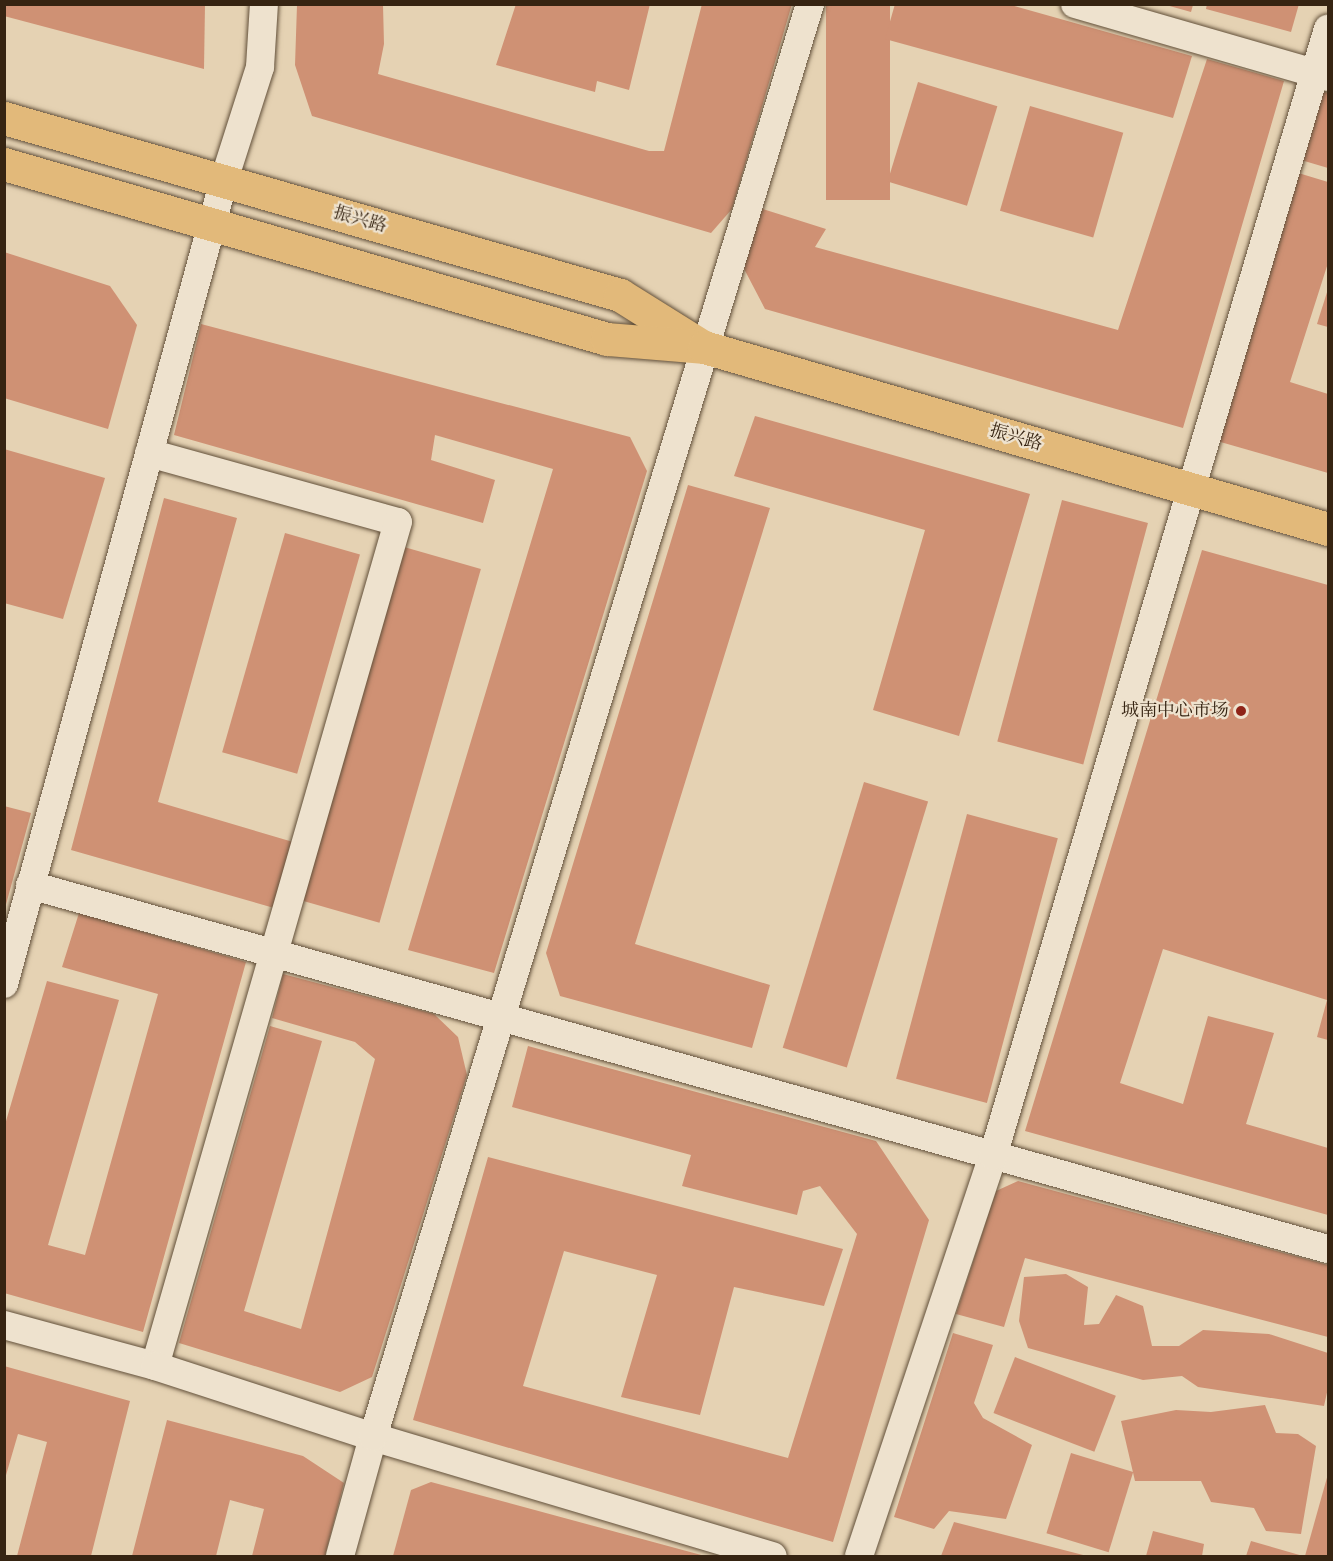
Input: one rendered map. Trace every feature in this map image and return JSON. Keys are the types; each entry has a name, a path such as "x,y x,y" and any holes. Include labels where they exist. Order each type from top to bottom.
{"main road":[{"name":"振兴路","path":"4,118 620,295 704,347"},
{"name":"振兴路","path":"4,164 607,339 704,347 1329,529"}],"street":[{"path":"4,984 224,180 260,67 264,4"},
{"path":"340,1557 373,1437 810,4"},
{"path":"1075,4 1322,75"},
{"path":"859,1557 993,1156 1192,490 1322,75 1329,29"},
{"path":"149,453 398,522 155,1366"},
{"path":"30,885 1329,1249"},
{"path":"4,1325 155,1366 373,1437 773,1557"}],"building":[{"path":"4,4 205,4 204,69 4,16"},
{"path":"516,4 650,4 629,90 597,81 595,92 496,65"},
{"path":"702,4 792,4 732,209 711,233 312,116 295,65 297,5 383,5 384,44 378,74 649,151 664,151"},
{"path":"826,4 890,4 890,200 826,200"},
{"path":"895,4 1007,4 1192,56 1173,118 885,39"},
{"path":"1207,4 1299,4 1291,32 1206,9"},
{"path":"1166,5 1193,5 1191,12"},
{"path":"1207,59 1284,81 1183,428 765,309 741,263 760,208 826,229 815,247 1118,330"},
{"path":"918,82 997,106 967,206 888,181"},
{"path":"1318,90 1328,93 1328,168 1301,160"},
{"path":"1030,106 1123,133 1093,238 1000,211"},
{"path":"1295,172 1328,182 1328,263 1290,382 1328,394 1328,473 1217,441"},
{"path":"4,252 110,286 137,325 108,429 4,398"},
{"path":"1328,289 1328,327 1317,324"},
{"path":"201,324 630,437 647,471 494,973 408,950 553,469 435,435 431,460 495,480 483,523 174,435"},
{"path":"755,416 1030,494 959,736 873,710 925,530 734,476"},
{"path":"4,449 105,478 63,619 4,603"},
{"path":"688,485 770,508 635,944 770,985 752,1048 560,996 546,953"},
{"path":"164,498 237,518 158,802 293,842 274,908 71,850"},
{"path":"1062,500 1148,523 1083,765 997,741"},
{"path":"285,533 360,554 297,774 222,752"},
{"path":"404,547 481,569 379,923 303,901"},
{"name":"城南中心市场","path":"1202,550 1328,585 1328,1040 1317,1037 1327,1000 1163,949 1120,1083 1183,1104 1208,1016 1274,1033 1246,1124 1328,1148 1328,1215 1025,1131"},
{"path":"864,782 928,802 847,1067 783,1048"},
{"path":"4,806 31,813 5,908 4,908"},
{"path":"967,814 1058,838 987,1103 896,1079"},
{"path":"79,913 246,962 143,1332 4,1293 4,1128 47,981 119,1000 48,1245 85,1255 158,994 62,967"},
{"path":"283,974 434,1014 458,1037 467,1075 372,1377 340,1392 179,1343 270,1026 322,1041 244,1311 301,1329 375,1059 355,1042 272,1018"},
{"path":"528,1046 876,1141 929,1220 833,1542 413,1420 488,1157 843,1249 824,1306 734,1287 700,1415 621,1397 657,1275 564,1251 523,1386 788,1458 857,1234 820,1186 803,1191 797,1215 682,1186 691,1155 512,1107"},
{"path":"1018,1181 1328,1265 1328,1337 1025,1258 1004,1327 956,1314 996,1191"},
{"path":"1066,1274 1088,1287 1084,1325 1099,1324 1116,1295 1143,1306 1152,1346 1179,1346 1203,1330 1269,1334 1328,1353 1328,1388 1324,1406 1198,1387 1182,1376 1143,1380 1028,1348 1019,1321 1024,1277"},
{"path":"953,1333 993,1345 974,1403 983,1418 1032,1445 1006,1519 949,1511 934,1529 894,1517"},
{"path":"1015,1357 1116,1396 1094,1452 993,1413"},
{"path":"4,1366 130,1401 91,1556 17,1556 47,1442 18,1434 4,1482"},
{"path":"1265,1405 1276,1433 1298,1434 1316,1446 1301,1534 1266,1531 1254,1508 1211,1502 1201,1481 1135,1481 1121,1421 1176,1410 1211,1412"},
{"path":"167,1420 303,1456 344,1483 325,1556 252,1556 264,1509 230,1500 216,1556 132,1556"},
{"path":"1071,1453 1133,1472 1109,1552 1046,1533"},
{"path":"1328,1474 1328,1556 1305,1556"},
{"path":"431,1482 705,1556 393,1556 411,1490"},
{"path":"954,1522 1087,1556 941,1556"},
{"path":"1153,1531 1204,1544 1202,1556 1146,1556"},
{"path":"1251,1541 1303,1556 1246,1556"}],"place":[{"name":"城南中心市场","path":"1241,711"}]}
